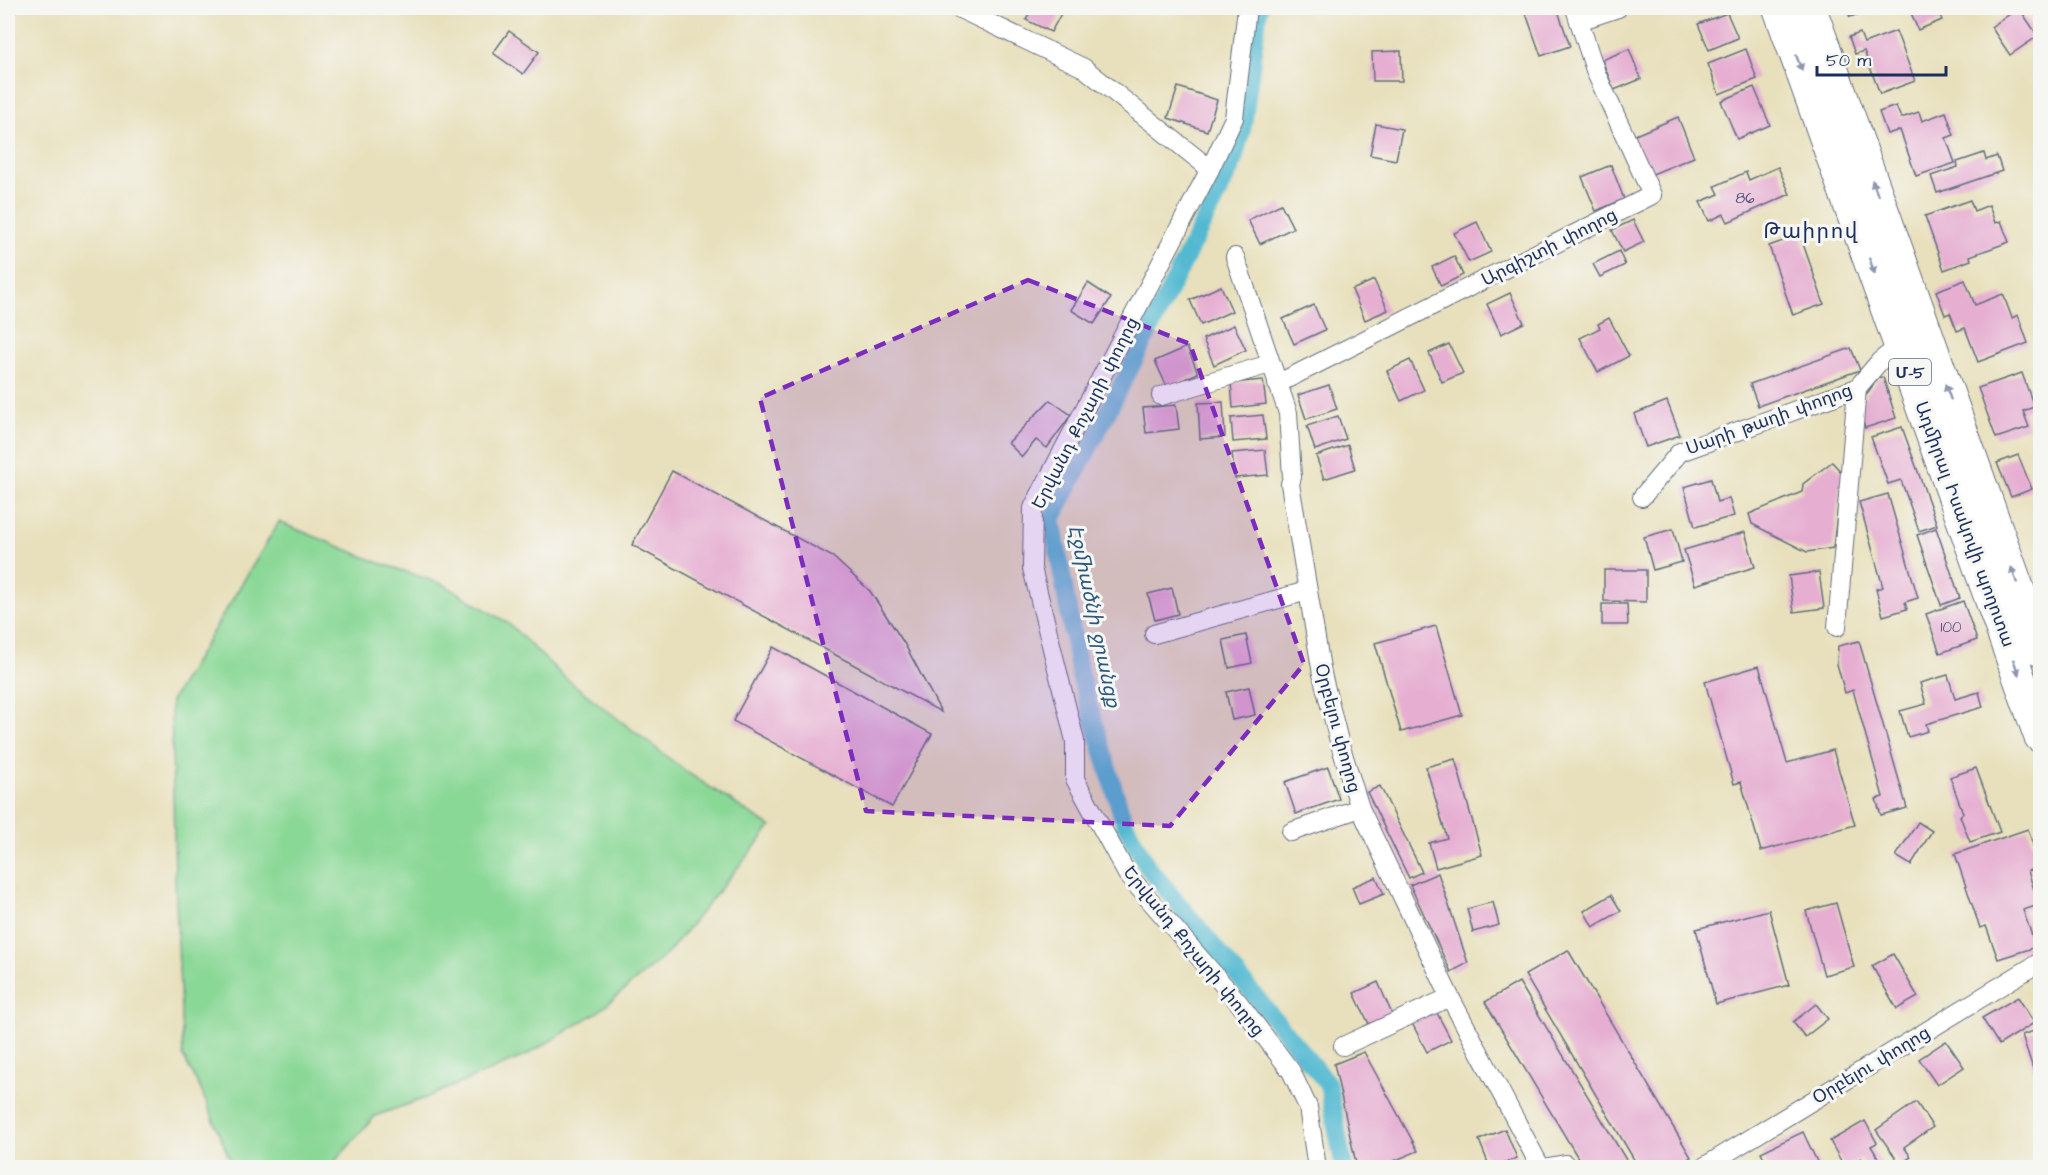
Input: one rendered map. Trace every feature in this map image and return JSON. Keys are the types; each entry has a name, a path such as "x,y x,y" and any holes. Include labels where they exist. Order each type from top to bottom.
{"highway":[{"name":"Ադմիրալ Իսակովի պողոտա","path":"1779,8 2040,736"},
{"name":"Ադմիրալ Իսակովի պողոտա","path":"1810,8 2040,650"}],"street":[{"path":"958,8 1084,68 1210,169"},
{"name":"Երվանդ Քոչարի փողոց","path":"1247,8 1234,118 1210,169 1033,508 1032,568 1075,741 1075,779 1127,874 1239,1003 1291,1071 1308,1107 1317,1167"},
{"path":"1577,14 1618,8"},
{"name":"Արգիշտի փողոց","path":"1277,384 1652,195 1596,73 1577,14"},
{"name":"Օրբելու փողոց","path":"1235,257 1288,413 1292,477 1290,484 1322,674 1339,741 1360,808 1450,997 1542,1167 1565,1164 1568,1167"},
{"name":"Սարի թաղի փողոց","path":"1642,497 1680,452 1857,388 1880,361 1900,345"},
{"path":"1161,396 1270,364"},
{"path":"1837,627 1857,388"},
{"path":"1154,634 1307,591"},
{"path":"1291,832 1360,808"},
{"name":"Օրբելու փողոց","path":"1702,1167 2040,962"},
{"path":"1343,1046 1450,997"}],"highlighted area":[{"path":"1028,280 1190,344 1304,664 1170,826 866,811 760,398"}],"green space":[{"path":"279,522 377,562 445,585 508,623 564,677 688,773 771,827 667,954 598,1012 527,1055 423,1099 375,1116 330,1167 233,1167 202,1092 183,1056 175,876 171,701"}],"building":[{"path":"1032,8 1064,8 1051,32 1026,20"},
{"path":"1524,8 1557,8 1570,46 1541,56"},
{"path":"1846,8 1869,8 1870,10 1850,17"},
{"path":"1909,8 1937,8 1942,20 1918,30"},
{"path":"2019,8 2038,36 2010,55 1991,27"},
{"path":"1727,13 1738,38 1709,50 1698,24"},
{"path":"509,31 539,52 523,74 493,53"},
{"path":"1896,31 1915,81 1880,94 1864,51 1855,54 1849,37 1860,33 1864,43"},
{"path":"1629,49 1641,79 1614,90 1602,60"},
{"path":"1746,49 1757,79 1719,94 1708,64"},
{"path":"1401,51 1402,81 1373,81 1372,52"},
{"path":"1178,87 1217,100 1207,131 1168,118"},
{"path":"1754,87 1770,125 1737,139 1721,101"},
{"path":"1896,106 1901,118 1919,112 1922,121 1946,112 1954,135 1946,138 1955,163 1916,176 1900,130 1887,134 1879,112"},
{"path":"1678,117 1694,157 1650,175 1633,136"},
{"path":"1376,124 1402,129 1396,160 1370,155"},
{"path":"1984,153 1986,160 1997,156 2002,171 1937,193 1931,176 1958,167 1957,162"},
{"path":"1611,165 1624,199 1596,211 1582,177"},
{"path":"1778,167 1790,194 1728,222 1724,214 1709,221 1700,202 1719,194 1715,186 1746,172 1749,180"},
{"path":"1970,200 1974,211 1989,205 1995,223 2001,221 2009,242 1970,256 1971,260 1944,270 1925,216"},
{"path":"1281,204 1293,228 1260,244 1248,220"},
{"path":"1633,220 1644,242 1623,252 1612,230"},
{"path":"1477,222 1491,252 1469,262 1454,233"},
{"path":"1800,235 1824,304 1793,315 1769,246"},
{"path":"1619,251 1625,265 1600,277 1593,264"},
{"path":"1454,256 1463,275 1441,286 1432,267"},
{"path":"1374,280 1388,310 1365,320 1352,290"},
{"path":"1965,280 1975,305 2003,294 2012,318 2018,315 2028,343 1978,362 1965,328 1957,331 1950,313 1945,315 1936,291"},
{"path":"1088,283 1111,298 1094,324 1071,310"},
{"path":"1221,286 1232,311 1201,325 1190,300"},
{"path":"1510,293 1524,323 1501,334 1487,304"},
{"path":"1314,305 1325,330 1294,344 1283,319"},
{"path":"1609,318 1629,356 1598,372 1580,338 1600,328 1598,324"},
{"path":"1234,325 1246,350 1214,365 1203,339"},
{"path":"1449,344 1463,373 1442,382 1429,353"},
{"path":"1187,347 1198,373 1167,387 1155,361"},
{"path":"1851,348 1860,370 1758,406 1750,384"},
{"path":"1410,360 1424,390 1401,401 1387,371"},
{"path":"2022,373 2034,407 2023,411 2029,427 1996,438 1978,388"},
{"path":"1883,377 1896,418 1865,428 1858,406 1878,378"},
{"path":"1263,380 1266,404 1233,408 1231,383"},
{"path":"1329,385 1337,409 1306,419 1298,395"},
{"path":"1050,400 1071,415 1047,448 1036,440 1022,457 1008,443"},
{"path":"1667,401 1680,435 1646,447 1634,414"},
{"path":"1223,402 1225,437 1200,439 1198,403"},
{"path":"1176,405 1179,429 1146,433 1143,408"},
{"path":"1263,415 1266,439 1233,442 1231,418"},
{"path":"1338,416 1346,439 1315,450 1307,426"},
{"path":"1902,427 1937,525 1919,531 1901,480 1888,484 1871,437"},
{"path":"1348,445 1355,469 1324,479 1316,456"},
{"path":"1265,450 1268,475 1235,478 1232,453"},
{"path":"2018,455 2032,489 2011,497 1997,463"},
{"path":"1832,462 1842,473 1833,548 1807,552 1752,524 1749,514 1802,492 1803,484"},
{"path":"672,471 833,557 870,591 904,643 941,712 632,545"},
{"path":"1711,479 1717,502 1729,498 1734,516 1695,527 1684,487"},
{"path":"1888,494 1918,598 1905,602 1907,609 1883,616 1876,589 1883,587 1859,502"},
{"path":"2040,521 2040,541 2034,523"},
{"path":"1936,528 1960,598 1941,605 1917,535"},
{"path":"1673,529 1682,562 1653,570 1644,537"},
{"path":"1745,532 1755,567 1695,585 1684,550"},
{"path":"1604,570 1646,570 1646,602 1604,601"},
{"path":"1819,572 1824,608 1794,612 1789,576"},
{"path":"1172,588 1178,614 1155,620 1148,594"},
{"path":"1963,601 1977,640 1940,653 1926,614"},
{"path":"1602,604 1627,604 1628,625 1602,625"},
{"path":"1436,626 1462,715 1401,732 1375,643"},
{"path":"1246,635 1252,663 1229,668 1223,640"},
{"path":"1859,641 1907,808 1881,815 1876,799 1883,797 1853,690 1845,693 1837,664 1838,646"},
{"path":"773,647 932,734 892,807 733,721"},
{"path":"1759,666 1787,763 1833,750 1855,825 1761,851 1741,782 1734,784 1705,682"},
{"path":"1948,675 1955,699 1979,692 1983,707 1926,724 1928,731 1908,737 1900,711 1926,704 1920,683"},
{"path":"1249,687 1255,715 1232,720 1226,692"},
{"path":"1455,759 1482,855 1436,868 1429,843 1447,838 1426,767"},
{"path":"1328,767 1339,799 1296,814 1285,782"},
{"path":"1976,768 2000,832 1970,842 1960,816 1963,813 1950,777"},
{"path":"1380,786 1422,872 1409,878 1367,792"},
{"path":"1918,822 1932,831 1911,865 1896,856"},
{"path":"2028,829 2040,867 2028,871 2039,905 2023,910 2036,947 1998,959 1986,926 1980,928 1955,854"},
{"path":"1438,873 1468,963 1451,972 1410,885"},
{"path":"1376,877 1384,894 1359,904 1352,887"},
{"path":"1611,895 1621,911 1593,927 1584,911"},
{"path":"1493,902 1499,925 1473,932 1467,909"},
{"path":"1836,903 1854,967 1824,975 1806,911"},
{"path":"1769,910 1789,985 1716,1004 1696,929"},
{"path":"1568,950 1691,1157 1674,1168 1639,1168 1525,975"},
{"path":"1893,954 1918,997 1897,1009 1872,966"},
{"path":"1378,982 1392,1014 1369,1024 1354,993"},
{"path":"1519,982 1631,1168 1584,1168 1485,1002"},
{"path":"2018,997 2034,1023 1999,1045 1982,1018"},
{"path":"1816,1004 1828,1019 1805,1037 1793,1022"},
{"path":"1436,1011 1451,1040 1427,1052 1412,1023"},
{"path":"2040,1029 2040,1090 2022,1035"},
{"path":"1946,1041 1964,1067 1937,1085 1919,1059"},
{"path":"1364,1052 1418,1151 1377,1168 1357,1168 1334,1064"},
{"path":"1916,1102 1933,1127 1904,1147 1911,1157 1900,1164 1876,1130"},
{"path":"1865,1121 1877,1143 1871,1146 1883,1166 1867,1168 1861,1158 1845,1168 1830,1141"},
{"path":"1505,1129 1517,1158 1490,1168 1479,1140"},
{"path":"1803,1132 1820,1168 1769,1168 1761,1152"}],"waterway":[{"name":"Էջմիածնի ջրանցք","path":"1259,8 1243,125 1233,163 1052,519 1080,676 1124,822 1147,866 1328,1084 1344,1168"}],"district":[{"name":"Թաիրով","path":"1811,231"}]}
